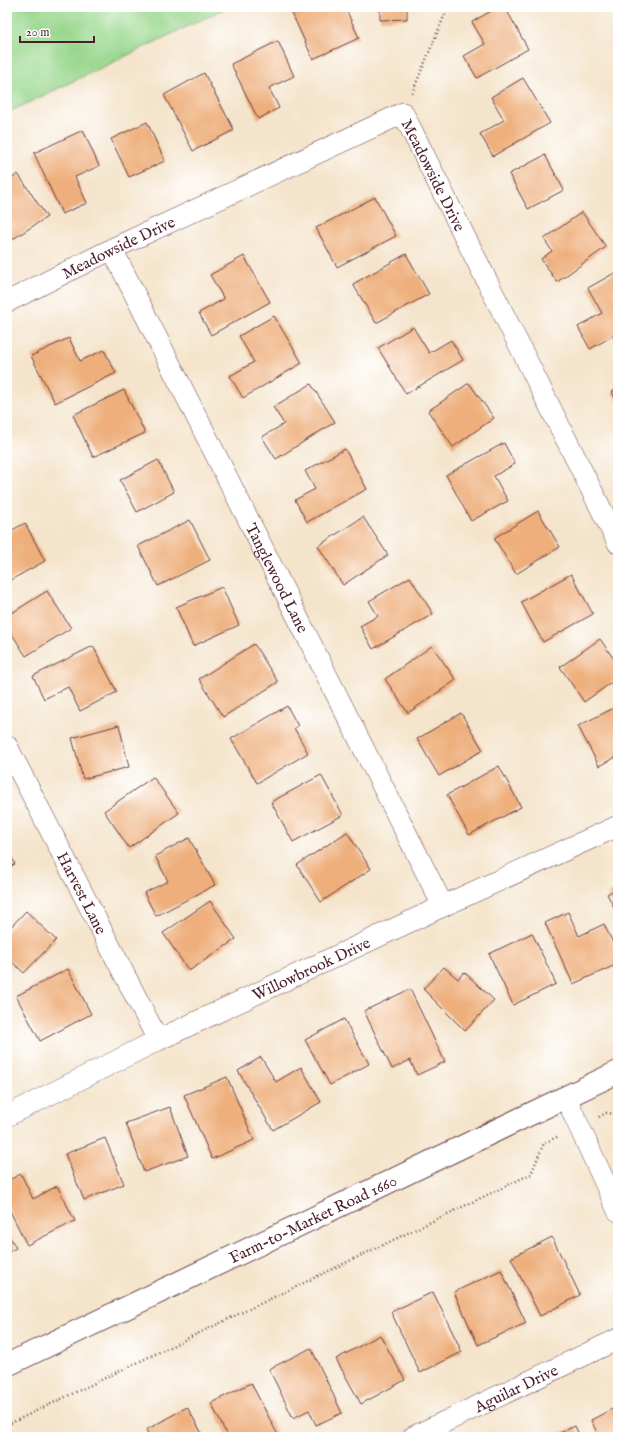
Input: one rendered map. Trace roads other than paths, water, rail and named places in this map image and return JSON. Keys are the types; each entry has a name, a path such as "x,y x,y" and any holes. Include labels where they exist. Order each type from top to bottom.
{"main road":[{"name":"Farm-to-Market Road 1660","path":"7,1365 618,1072"}],"street":[{"name":"Meadowside Drive","path":"7,302 112,249 404,113 618,543"},
{"name":"Tanglewood Lane","path":"112,249 443,906"},
{"name":"Harvest Lane","path":"7,746 158,1040"},
{"name":"Willowbrook Drive","path":"7,1116 158,1040 443,906 618,826"},
{"path":"566,1098 618,1211"},
{"name":"Aguilar Drive","path":"413,1437 618,1339"}]}
